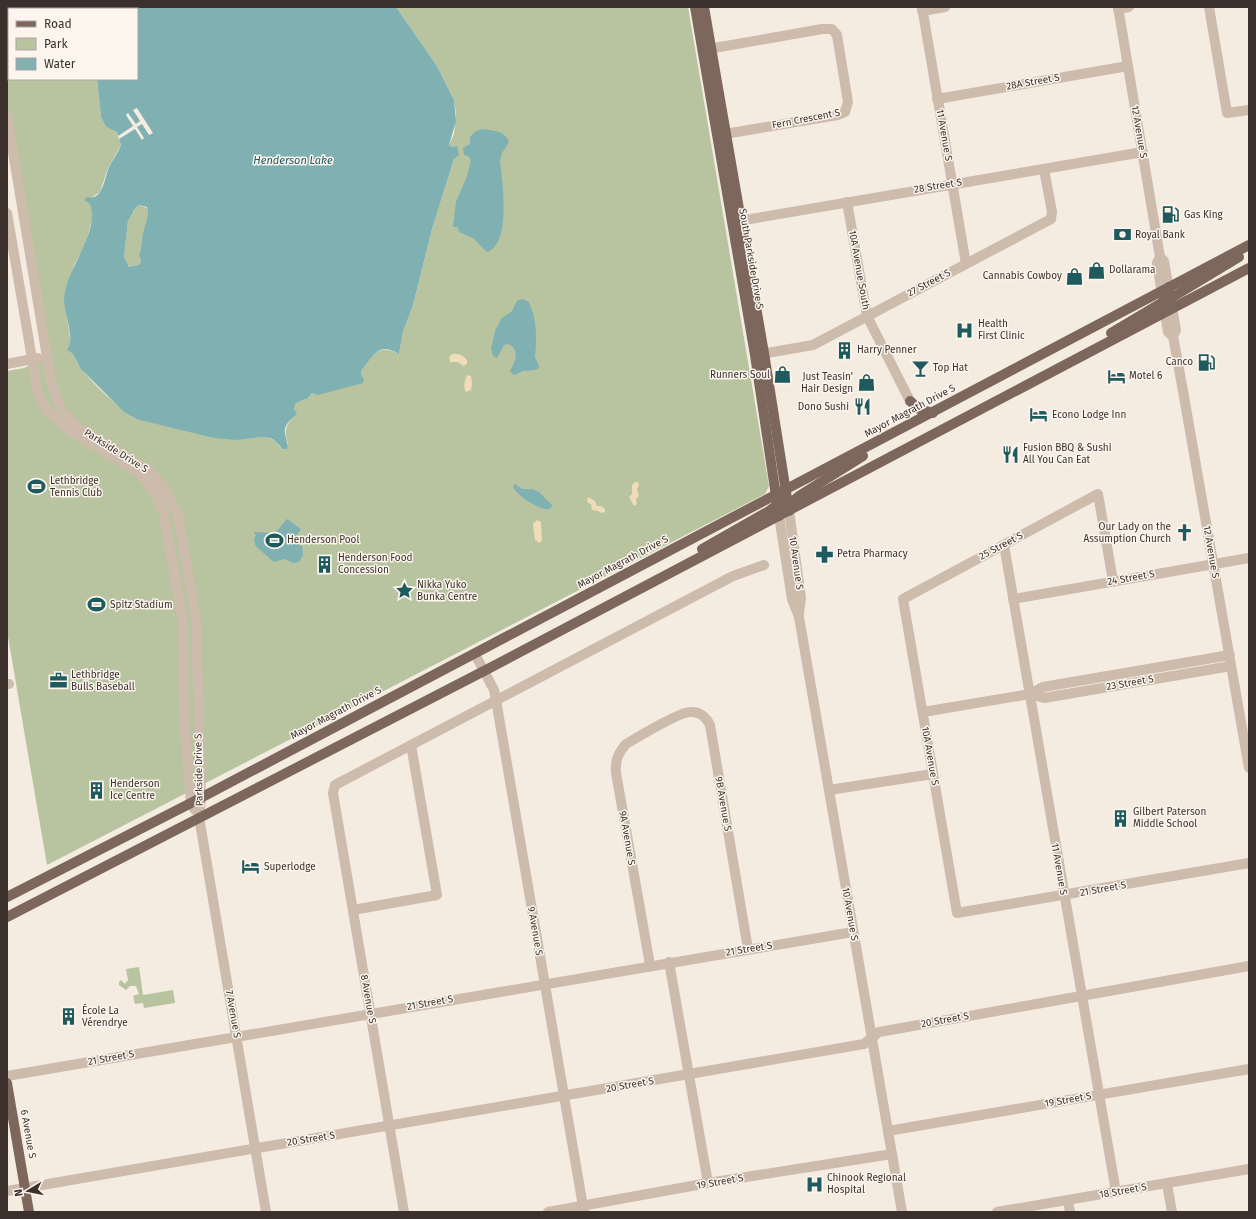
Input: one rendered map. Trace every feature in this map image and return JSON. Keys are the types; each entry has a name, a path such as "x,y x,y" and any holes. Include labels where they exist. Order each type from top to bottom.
{"main road":[{"name":"South Parkside Drive S","path":"695,7 706,49 722,135 788,508"},
{"name":"South Parkside Drive S","path":"704,7 706,49"},
{"name":"Mayor Magrath Drive S","path":"7,917 199,816 484,671 779,516 788,508 1054,371 1167,300 1249,246"},
{"name":"Mayor Magrath Drive S","path":"7,897 201,798 475,654 777,500 786,490 909,425 1167,300 1249,268"},
{"name":"South Parkside Drive S","path":"760,354 779,516"},
{"path":"910,401 919,409 933,413"},
{"path":"909,425 913,411 910,401"},
{"path":"788,508 877,448 880,440"},
{"path":"663,577 683,560 777,500"},
{"name":"6 Avenue S","path":"7,1083 29,1212"}],"street":[{"path":"922,9 945,7"},
{"path":"1118,8 1129,7"},
{"path":"1209,7 1227,113 1249,110"},
{"name":"12 Avenue S","path":"1118,8 1160,257 1157,263 1176,330 1172,336 1249,768"},
{"name":"11 Avenue S","path":"922,9 966,264"},
{"name":"Fern Crescent S","path":"706,49 822,29 832,29 837,35 848,102 846,112 838,115 722,135"},
{"name":"28A Street S","path":"937,99 1128,66"},
{"name":"Parkside Drive S","path":"7,116 54,394 61,410 67,418 148,470 162,485 178,515 196,620 201,798 199,816"},
{"name":"28 Street S","path":"737,222 1143,152"},
{"name":"27 Street S","path":"760,354 813,345 1051,220 1052,212 1044,169"},
{"name":"10A Avenue South","path":"846,202 867,316 910,401"},
{"name":"Parkside Drive S","path":"7,213 38,394 48,412 71,431 138,472 154,490 163,510 182,621 184,718 191,803 199,816"},
{"path":"7,364 47,357"},
{"name":"25 Street S","path":"903,599 1098,494 1113,581"},
{"name":"10 Avenue S","path":"788,508 801,598 798,616"},
{"name":"10 Avenue S","path":"779,516 792,599 798,616 902,1212"},
{"name":"11 Avenue S","path":"1004,545 1116,1192"},
{"name":"24 Street S","path":"1013,599 1249,558"},
{"path":"353,910 437,896 411,746 733,576 764,565"},
{"name":"10A Avenue S","path":"903,599 957,913"},
{"name":"9 Avenue S","path":"475,654 494,690 496,700 583,1209"},
{"name":"23 Street S","path":"923,712 1030,694 1043,687 1230,655"},
{"name":"23 Street S","path":"1030,694 1044,698 1231,666"},
{"name":"9B Avenue S","path":"653,730 690,712 700,714 709,722 748,949"},
{"name":"9A Avenue S","path":"650,965 615,767 619,753 626,744 653,730"},
{"name":"8 Avenue S","path":"404,1212 333,793 335,785 411,746"},
{"path":"829,790 933,774"},
{"name":"7 Avenue S","path":"199,816 266,1212"},
{"name":"21 Street S","path":"957,913 1249,863"},
{"name":"21 Street S","path":"7,1076 544,983 853,932"},
{"path":"669,962 708,1184"},
{"name":"20 Street S","path":"7,1191 256,1147 390,1126 864,1044 871,1037 883,1031 1249,966"},
{"name":"19 Street S","path":"888,1131 1249,1069"},
{"name":"19 Street S","path":"548,1212 583,1209 708,1184 892,1154"},
{"name":"18 Street S","path":"997,1212 1249,1169"},
{"path":"1167,1184 1172,1212"},
{"path":"1068,1200 1070,1212"}],"green space":[{"path":"7,7 74,7 8,8 8,80 97,80 101,117 106,127 117,132 121,145 108,168 100,192 91,198 92,218 86,243 74,265 64,299 72,352 85,373 96,385 107,396 136,419 268,438 278,443 280,447 288,444 286,431 288,424 296,414 294,409 296,403 308,398 312,393 361,375 361,371 380,350 391,351 399,354 403,332 413,305 432,229 454,159 453,147 449,145 454,134 456,114 454,100 437,66 396,7 688,7 769,486 765,494 47,865 7,631 7,371 24,368 47,357 7,116"},
{"path":"139,205 147,208 147,218 139,255 141,262 139,266 129,267 124,257 128,221 131,214"},
{"path":"139,967 143,995 173,990 175,1003 144,1008 143,1003 135,1004 133,996 139,994 136,986 130,986 126,990 119,985 119,982 121,980 125,984 128,980 126,969"}],"sand":[{"path":"452,354 462,356 467,360 467,364 463,366 458,362 450,362 449,357"},
{"path":"468,375 471,376 472,384 471,390 466,392 464,384"},
{"path":"635,482 638,482 639,485 637,489 639,496 636,499 637,504 634,506 629,497 632,494 632,485"},
{"path":"588,497 595,501 597,506 601,506 605,509 605,512 601,513 592,510 591,504 587,502"},
{"path":"537,520 541,522 542,540 540,543 535,540 533,524"}],"water":[{"name":"Henderson Lake","path":"74,7 396,7 437,66 454,100 456,121 449,145 453,147 457,146 459,155 454,159 432,229 413,305 403,332 399,354 392,350 380,350 372,356 361,371 361,375 364,379 363,383 318,395 312,393 308,398 296,403 294,409 297,414 289,421 285,429 287,449 283,449 270,438 261,437 236,440 214,438 136,419 123,411 81,369 72,353 67,350 69,346 70,334 64,306 66,288 88,236 91,225 92,214 90,204 84,200 87,197 92,198 97,196 100,192 109,167 121,145 117,132 106,127 101,117 97,80 138,80 138,8","holes":["139,205 147,207 139,255 141,262 139,265 129,267 124,257 128,221 134,210"]},
{"path":"482,129 502,133 509,142 502,153 500,161 504,211 503,225 500,237 495,247 487,252 473,238 459,232 458,227 453,227 456,202 467,176 471,160 468,156 464,155 463,148 470,144 470,137 476,131"},
{"path":"522,299 528,301 535,321 535,356 539,368 535,370 523,371 514,375 510,371 516,356 514,349 508,344 504,345 497,358 493,356 491,349 495,331 501,319 512,311 517,301"},
{"path":"515,484 522,489 532,489 539,492 553,506 549,509 545,509 529,502 518,494 513,486"},
{"name":"Henderson Pool","path":"287,519 301,529 293,542 302,546 303,555 299,562 294,563 284,559 274,562 255,545 254,538 256,536 254,532 275,533"}],"pier":[{"path":"137,108 153,133 149,135 142,124 137,127 144,138 142,140 135,129 119,139 118,136 133,126 126,115 128,113 136,124 140,121 133,110"}],"place":[{"name":"Gas King","path":"1171,215"},
{"name":"Royal Bank","path":"1122,235"},
{"name":"Dollarama","path":"1096,270"},
{"name":"Cannabis Cowboy","path":"1075,276"},
{"name":"Health First Clinic","path":"965,330"},
{"name":"Harry Penner","path":"844,350"},
{"name":"Canco","path":"1206,362"},
{"name":"Top Hat","path":"920,368"},
{"name":"Runners Soul","path":"783,375"},
{"name":"Motel 6","path":"1116,376"},
{"name":"Just Teasin' Hair Design","path":"866,383"},
{"name":"Dono Sushi","path":"862,407"},
{"name":"Econo Lodge Inn","path":"1039,415"},
{"name":"Fusion BBQ & Sushi All You Can Eat","path":"1010,454"},
{"name":"Lethbridge Tennis Club","path":"37,487"},
{"name":"Our Lady on the Assumption Church","path":"1184,533"},
{"name":"Henderson Pool","path":"274,540"},
{"name":"Petra Pharmacy","path":"824,554"},
{"name":"Henderson Food Concession","path":"325,564"},
{"name":"Nikka Yuko Bunka Centre","path":"404,591"},
{"name":"Spitz Stadium","path":"97,605"},
{"name":"Lethbridge Bulls Baseball","path":"58,681"},
{"name":"Henderson Ice Centre","path":"97,790"},
{"name":"Gilbert Paterson Middle School","path":"1120,818"},
{"name":"Superlodge","path":"251,867"},
{"name":"École La Vérendrye","path":"69,1017"},
{"name":"Chinook Regional Hospital","path":"814,1184"}]}
